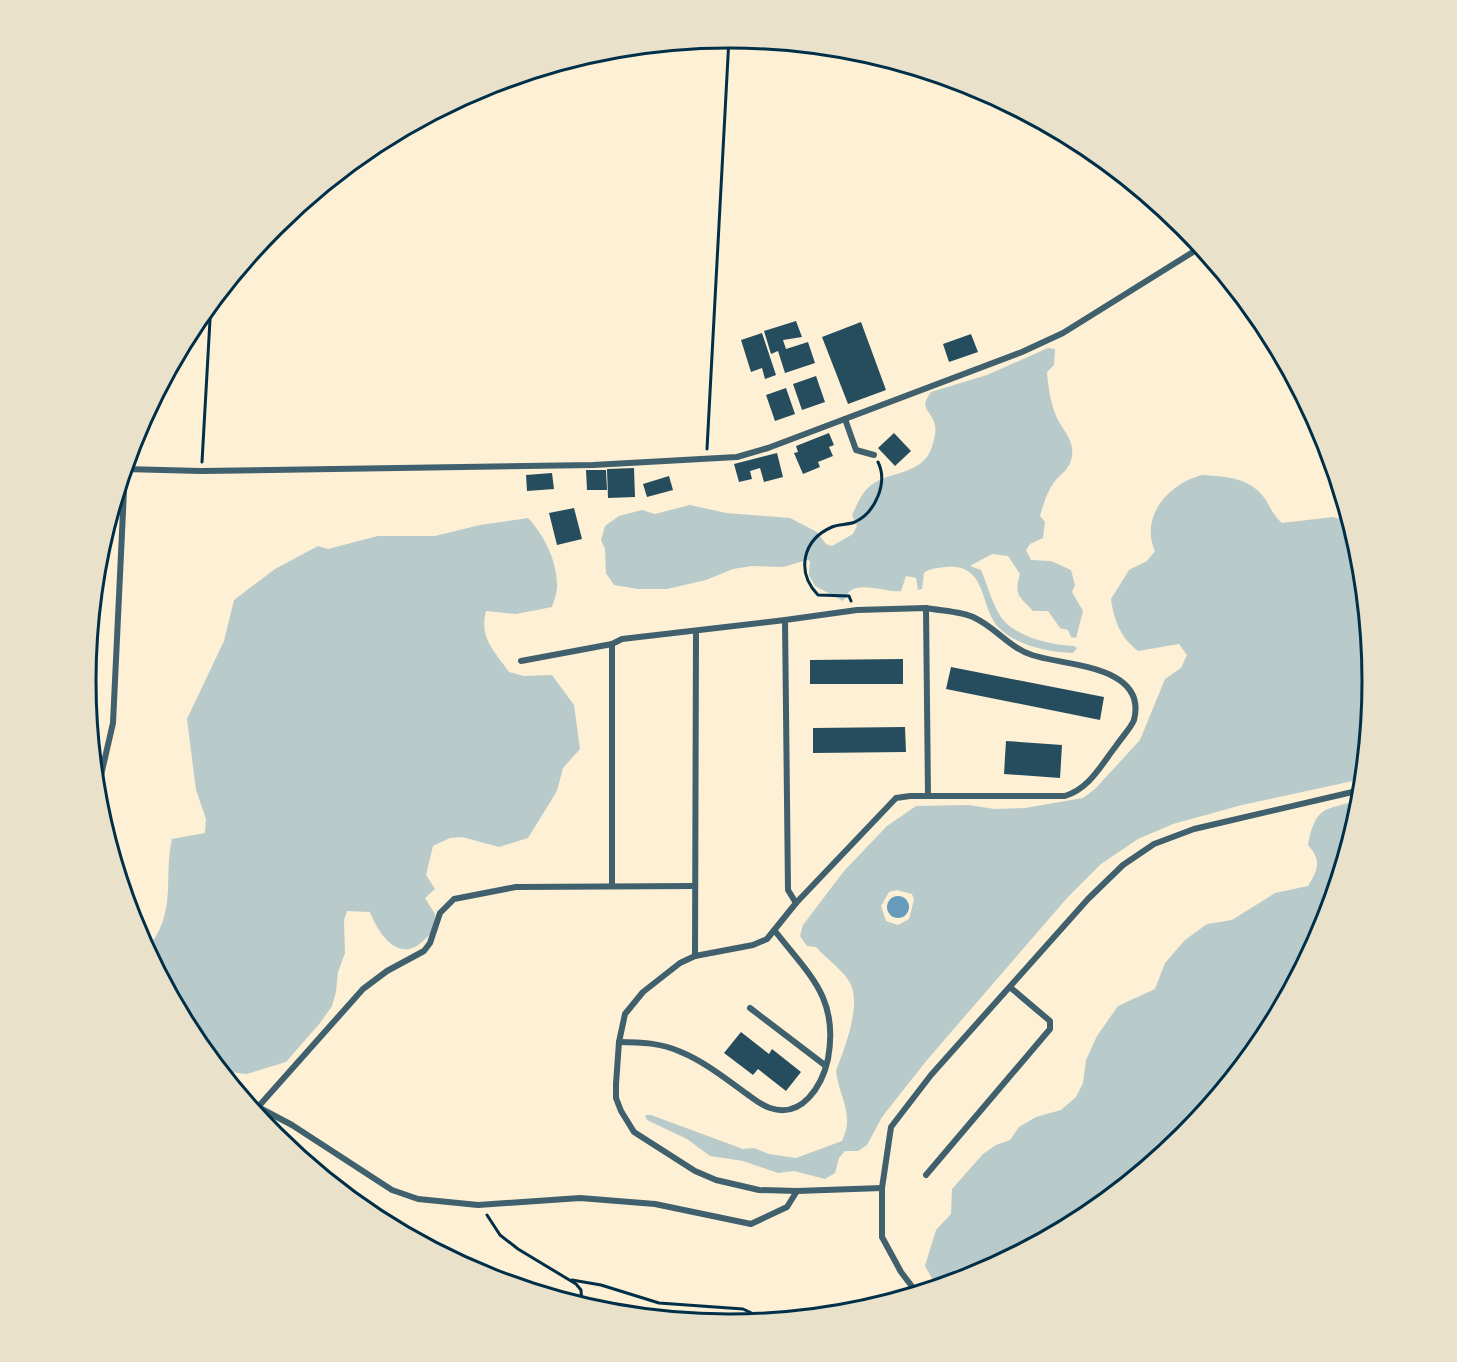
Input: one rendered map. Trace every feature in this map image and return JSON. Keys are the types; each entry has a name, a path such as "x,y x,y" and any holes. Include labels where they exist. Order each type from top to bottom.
{"street":[{"path":"132,469 201,471 593,465 751,454 1022,352 1064,333 1193,252"},
{"path":"845,419 855,450 874,455"},
{"path":"102,770 113,723 123,498"},
{"path":"926,608 928,796"},
{"path":"521,661 612,645 622,639 857,610 926,608 973,616 1015,648 1032,655 1102,671 1120,679 1131,689 1135,706 1134,722 1092,779 1079,792 1065,796 896,798 796,903 767,939 753,945 695,956 663,974 625,1014 619,1042 616,1098 626,1122 634,1132 695,1171 739,1187 797,1191 882,1188"},
{"path":"785,620 788,890 796,903"},
{"path":"695,956 696,631"},
{"path":"612,645 612,886"},
{"path":"912,1286 901,1272 882,1237 882,1188 891,1127 931,1075 1088,899 1122,865 1154,844 1194,829 1351,792"},
{"path":"260,1105 363,989 387,971 424,951 430,943 440,914 454,899 516,887 695,886"},
{"path":"619,1042 658,1044 683,1053 772,1109 790,1109 804,1102 817,1089 826,1066 831,1035 827,1005 814,982 775,931"},
{"path":"926,1176 1050,1029 1050,1021 1011,988"},
{"path":"750,1008 826,1066"},
{"path":"265,1111 392,1190 418,1199 478,1205 580,1198 655,1204 751,1224 787,1207 797,1191"}],"path":[{"path":"706,458 728,48"},
{"path":"201,471 210,318"},
{"path":"857,610 849,596 818,595 811,587 803,560 805,551 824,532 834,526 857,521 875,502 882,485 883,473 874,455"},
{"path":"478,1205 492,1221 500,1235 544,1265 572,1280 601,1285 659,1303 743,1308 753,1313"},
{"path":"572,1280 581,1290 581,1296"}],"shaded area":[{"path":"1048,348 1055,349 1054,365 1047,372 1050,397 1056,416 1070,442 1072,456 1068,468 1054,482 1047,494 1040,516 1045,522 1043,538 1030,544 1026,550 1031,560 1051,561 1071,570 1075,585 1072,592 1083,611 1076,638 1071,637 1068,630 1060,628 1048,611 1033,611 1021,598 1017,586 1020,574 1008,556 992,554 970,566 981,570 997,610 1011,627 1037,640 1074,646 1077,648 1073,653 1034,647 1006,634 993,619 976,579 969,572 960,568 946,567 926,571 922,589 918,590 916,578 906,576 901,591 859,587 848,593 843,601 815,586 809,575 810,561 807,560 783,567 752,566 733,569 706,580 667,589 638,589 614,585 606,573 605,549 601,540 605,526 619,516 642,510 655,514 690,505 726,513 790,518 817,532 826,544 832,546 853,534 857,526 852,515 861,496 869,487 875,482 914,468 927,457 935,432 935,425 925,406 931,392 987,375"},
{"path":"1202,475 1229,478 1246,483 1260,492 1282,523 1333,517 1340,519 1356,598 1362,681 1353,781 1242,805 1173,824 1138,839 1101,864 1067,898 927,1060 882,1117 867,1145 858,1151 845,1151 839,1158 835,1173 825,1179 794,1171 778,1173 743,1161 710,1156 687,1139 647,1120 645,1115 651,1115 743,1149 754,1148 769,1154 796,1158 842,1141 846,1131 847,1114 836,1071 853,1017 854,994 851,985 840,970 816,947 807,946 800,936 803,925 844,871 887,826 916,806 969,805 994,809 1025,808 1083,798 1095,789 1140,740 1165,679 1181,668 1187,655 1179,644 1138,651 1119,628 1111,599 1129,570 1147,561 1155,551 1151,538 1154,514 1160,503 1179,485","holes":["897,890 912,894 914,900 909,919 898,925 886,921 881,906 889,892"]},
{"path":"528,518 539,532 552,556 557,586 552,607 516,614 486,611 484,620 486,636 509,672 524,676 552,675 574,705 580,749 563,768 557,791 528,838 499,847 462,837 450,838 433,846 426,875 435,889 425,898 435,914 434,932 415,947 400,948 386,940 370,912 347,911 344,920 345,953 338,972 336,992 332,1006 320,1023 286,1062 247,1074 231,1072 180,998 152,941 162,923 166,909 172,839 205,833 206,819 196,790 187,719 224,641 234,600 275,569 318,546 328,549 378,536 435,536 480,525"},
{"path":"1349,803 1328,884 1296,961 1277,998 1231,1066 1176,1129 1114,1183 1045,1229 1008,1249 933,1280 925,1266 936,1230 951,1214 952,1189 983,1154 996,1145 1010,1140 1019,1127 1036,1117 1061,1110 1076,1097 1083,1083 1086,1060 1097,1036 1118,1006 1155,989 1165,963 1185,940 1207,924 1232,920 1275,893 1308,886 1317,865 1315,856 1308,845 1311,832 1319,816 1330,808"}],"water":[{"path":"898,896 906,899 909,907 906,915 898,918 890,915 887,907 890,899"}],"building":[{"path":"796,321 802,337 783,340 786,349 808,342 815,363 785,373 778,351 771,354 764,331"},
{"path":"861,322 886,390 848,404 822,337"},
{"path":"762,333 776,375 765,379 762,368 751,372 741,340"},
{"path":"971,334 978,352 949,362 943,344"},
{"path":"816,376 825,402 802,410 793,384"},
{"path":"786,388 795,414 775,421 766,395"},
{"path":"829,433 834,445 829,447 833,456 818,462 820,467 803,474 794,453 798,452 796,446"},
{"path":"894,433 911,451 895,466 878,448"},
{"path":"777,453 783,477 764,482 760,468 750,471 752,479 739,482 734,464"},
{"path":"634,468 635,497 608,498 607,469"},
{"path":"586,470 606,470 607,490 587,490"},
{"path":"552,473 554,489 527,491 526,475"},
{"path":"669,476 673,490 647,497 643,484"},
{"path":"574,508 582,539 557,545 549,513"},
{"path":"903,659 903,684 810,684 810,660"},
{"path":"951,667 1104,697 1100,720 946,689"},
{"path":"905,727 906,752 813,753 813,728"},
{"path":"1006,741 1062,745 1060,778 1004,774"},
{"path":"741,1032 769,1054 772,1049 801,1072 786,1091 758,1069 753,1075 724,1053"}]}
